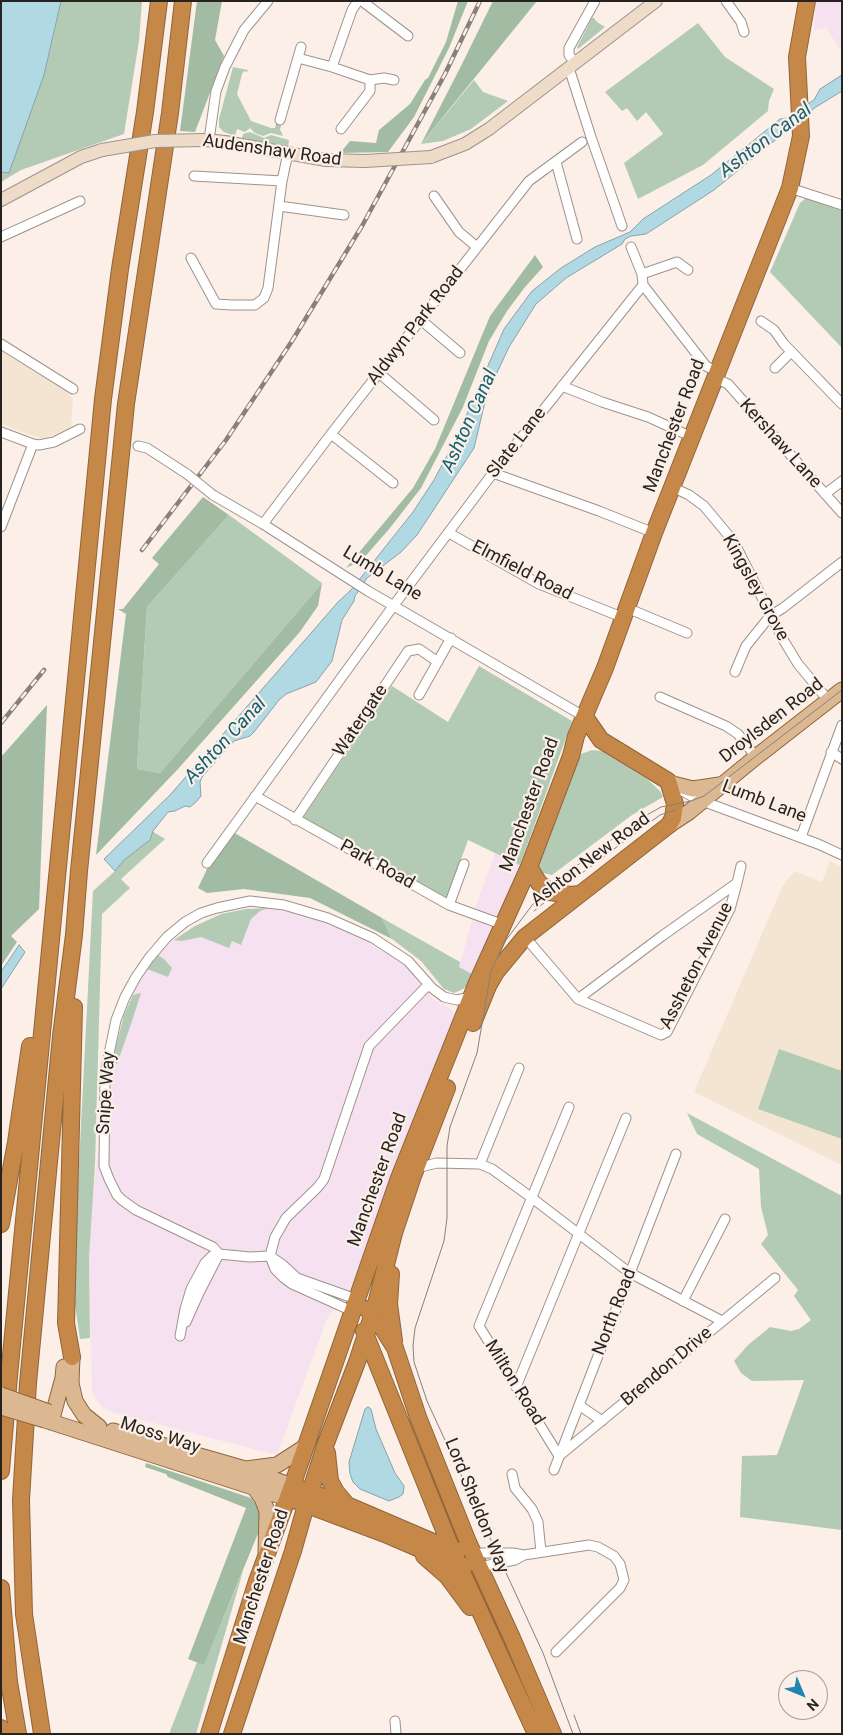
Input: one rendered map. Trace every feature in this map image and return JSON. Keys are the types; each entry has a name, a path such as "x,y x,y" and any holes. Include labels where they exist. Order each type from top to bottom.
{"highway":[{"path":"1,1470 103,398 120,269 145,112 159,1"},
{"path":"68,1358 66,1323 74,1025 74,935 78,871 126,404 170,114 183,1"},
{"name":"Manchester Road","path":"209,1734 266,1553 360,1307 399,1178 471,997 529,867 576,736 605,668 654,533 790,188 801,136 797,57 807,1"},
{"name":"Lumb Lane","path":"584,717 601,740 671,782"},
{"path":"570,756 578,750 601,740"},
{"path":"669,825 676,804 671,782"},
{"name":"Ashton New Road","path":"508,956 525,937 669,825"},
{"path":"529,867 538,881 550,892 570,895 580,894"},
{"path":"1,1224 16,1142 43,950 55,899"},
{"path":"504,925 525,937"},
{"path":"42,1734 24,1614 21,1500 28,1383 61,1036 74,935"},
{"name":"Manchester Road","path":"360,1307 370,1294 394,1233 428,1136 488,986 508,956"},
{"path":"391,1273 389,1304 395,1348"},
{"name":"Manchester Road","path":"232,1734 293,1551 326,1443 366,1334 360,1307"},
{"name":"Lord Sheldon Way","path":"360,1307 395,1348 497,1648 536,1734"},
{"name":"Lord Sheldon Way","path":"366,1334 438,1514 512,1638 553,1734"},
{"path":"326,1443 330,1482 347,1505"},
{"name":"Moss Way","path":"290,1492 308,1499"},
{"path":"308,1499 347,1505 414,1540 466,1560"},
{"path":"308,1499 385,1534 414,1540 460,1592 497,1648"},
{"path":"414,1540 431,1527 436,1521 438,1514"},
{"path":"1,1588 9,1682 18,1734"},
{"path":"1,1728 2,1734"}],"main road":[{"name":"Audenshaw Road","path":"1,200 81,157 102,150 155,141 207,140 326,160 365,162 431,157 466,144 656,1"},
{"name":"Droylsden Road","path":"701,800 838,695"},
{"name":"Lumb Lane","path":"671,782 693,789 720,785"},
{"name":"Ashton New Road","path":"669,825 685,815 701,800"},
{"path":"391,1273 394,1233"},
{"path":"50,1417 68,1358"},
{"path":"68,1358 75,1401 84,1414 99,1427"},
{"name":"Moss Way","path":"1,1395 50,1417 254,1487 290,1492"},
{"name":"Moss Way","path":"1,1407 99,1427 245,1469 290,1492"},
{"path":"245,1469 278,1464 305,1447"},
{"path":"254,1487 262,1498 267,1511 266,1553"}],"street":[{"path":"207,140 216,91 225,68 244,30 268,1"},
{"path":"332,67 352,10 358,1"},
{"path":"362,1 408,36"},
{"path":"595,1 569,48 569,55 591,137 622,226"},
{"path":"726,1 741,22 744,32"},
{"path":"741,22 749,17"},
{"path":"280,120 301,47"},
{"path":"298,58 370,80 384,78 394,80"},
{"path":"341,129 370,91 370,80"},
{"name":"Aldwyn Park Road","path":"263,524 529,181 582,142"},
{"path":"191,258 216,304 232,306 254,305 264,298 268,288 282,181 288,153"},
{"path":"556,162 577,239"},
{"name":"Audenshaw Road","path":"194,176 282,181"},
{"path":"790,188 842,205"},
{"path":"434,196 459,232 477,248"},
{"path":"1,237 80,201"},
{"path":"279,206 344,215"},
{"path":"631,247 642,274 643,285"},
{"path":"642,274 677,262 688,270"},
{"name":"Kershaw Lane","path":"643,285 706,366 728,384 842,513"},
{"name":"Slate Lane","path":"394,605 493,473 643,285"},
{"path":"421,320 460,353"},
{"path":"761,321 774,330 792,352 842,404"},
{"path":"1,344 73,389"},
{"path":"774,368 792,352"},
{"path":"378,374 434,420"},
{"path":"562,386 648,417 692,438"},
{"path":"1,432 39,445 54,442 80,429"},
{"path":"331,434 393,483"},
{"path":"1,527 4,513 33,444"},
{"name":"Lumb Lane","path":"138,446 147,448 187,474 213,495 368,590 584,717"},
{"path":"493,473 654,533"},
{"path":"825,494 842,481"},
{"name":"Kingsley Grove","path":"672,487 689,495 704,506 734,542 770,616 798,664 838,695"},
{"name":"Elmfield Road","path":"449,532 539,584 687,633"},
{"path":"735,672 746,646 770,616 842,562"},
{"path":"207,863 394,605"},
{"path":"419,695 451,638"},
{"name":"Watergate","path":"294,820 408,651 419,649 438,662"},
{"path":"660,697 726,726 738,734 756,756"},
{"path":"801,837 842,725"},
{"path":"831,752 842,758"},
{"name":"Lumb Lane","path":"671,782 684,793 801,837 842,855"},
{"name":"Park Road","path":"255,796 294,820 448,904 504,925"},
{"path":"448,904 464,864"},
{"path":"737,883 741,866"},
{"name":"Assheton Avenue","path":"578,999 737,883"},
{"name":"Assheton Avenue","path":"525,937 578,999 662,1035 667,1032 730,908 737,883"},
{"name":"Snipe Way","path":"270,1256 250,1257 219,1254 213,1247 136,1210 122,1200 108,1179 104,1166 104,1092 108,1056 116,1020 125,997 149,958 167,937 201,913 250,901 268,902 314,913 361,932 408,962 428,985 444,997 457,1000 471,997"},
{"path":"360,1307 297,1278 270,1256 275,1238 286,1218 318,1188 324,1179 369,1046 428,985"},
{"path":"480,1164 519,1068"},
{"path":"532,1198 569,1107"},
{"path":"516,1387 626,1118"},
{"path":"428,1136 430,1155 432,1160 437,1163"},
{"name":"North Road","path":"554,1470 676,1154"},
{"path":"416,1168 437,1163 480,1164 492,1169 630,1273 722,1322"},
{"name":"Milton Road","path":"532,1198 479,1326 559,1456"},
{"path":"683,1301 725,1219"},
{"path":"219,1254 199,1292 180,1336 191,1289 205,1263 212,1256 219,1254"},
{"name":"Brendon Drive","path":"559,1456 775,1278"},
{"path":"579,1405 602,1421"},
{"path":"512,1474 515,1488 532,1510 538,1522 541,1552"},
{"path":"466,1560 515,1560 524,1555 589,1544 614,1556 620,1564 624,1580 620,1588 556,1652"},
{"path":"466,1560 513,1553 524,1555"},
{"path":"395,1721 396,1734"}],"shaded area":[{"path":"816,1 842,1 842,52 826,28 814,30"},
{"path":"1,349 62,387 73,399 71,428 42,439 1,424"},
{"path":"495,853 520,865 474,975 459,967 477,903"},
{"path":"830,861 842,867 842,1165 694,1092 782,887 794,871 822,882"},
{"path":"269,908 305,915 363,939 407,967 432,998 448,1007 457,1015 458,1022 348,1294 328,1316 277,1455 111,1412 101,1406 92,1392 89,1257 91,1211 106,1085 124,1015 135,991 147,969 158,955 172,941 185,932 221,914 246,909"}],"green space":[{"path":"61,1 142,1 139,41 124,134 21,170 1,182 1,172 8,173 44,75"},
{"path":"197,1 222,1 215,40 224,56 195,132 180,131"},
{"path":"458,1 468,1 449,48 414,117 388,152 340,153 350,141 376,143 379,130 410,104 428,78 446,42"},
{"path":"493,1 537,1 421,144 461,66"},
{"path":"592,18 605,27 578,49 577,47"},
{"path":"698,23 725,57 774,89 769,101 768,111 703,165 638,199 624,163 663,134 646,112 637,121 627,108 622,111 605,92"},
{"path":"233,67 248,70 242,74 237,94 251,121 271,128 275,128 277,121 282,123 280,129 283,136 271,133 263,136 255,133 250,128 245,132 237,129 235,136 224,132 219,127 219,119"},
{"path":"474,80 483,92 508,101 471,129 443,141 421,144"},
{"path":"250,132 264,138 271,135 289,140 288,148 242,138 243,134"},
{"path":"806,198 842,211 842,348 770,272 800,203"},
{"path":"535,255 543,267 507,311 489,341 463,407 421,488 362,560 346,568 413,488 435,449 490,316"},
{"path":"203,497 229,515 147,607 137,769 160,773 322,583 318,606 299,633 178,769 96,855 126,614 118,609 123,609 159,564 152,558"},
{"path":"229,515 322,583 160,773 137,769 147,607"},
{"path":"479,666 572,721 520,865 468,840 447,898 302,819 392,686 448,722"},
{"path":"47,705 39,909 11,936 17,942 1,966 1,757"},
{"path":"592,750 602,751 647,779 660,791 663,797 632,815 552,875 543,873 536,865 574,761 581,754"},
{"path":"152,831 165,839 121,879 130,888 102,914 95,1164 89,1257 90,1338 80,1339 75,1305 76,1222 93,891 124,860 150,840"},
{"path":"233,832 382,918 392,939 310,898 244,889 207,893 198,888 208,867"},
{"path":"269,908 260,911 251,919 241,945 232,941 229,948 201,937 182,941 174,940 195,926 221,914 246,909"},
{"path":"382,918 460,962 459,967 474,975 471,982 463,989 454,993 444,989 421,961 392,939"},
{"path":"158,955 172,968 168,977 147,969"},
{"path":"141,993 117,1064 112,1062 124,1015 133,995"},
{"path":"779,1049 842,1071 842,1139 758,1109"},
{"path":"687,1113 842,1196 842,1530 740,1517 742,1456 777,1455 804,1380 752,1381 741,1373 734,1361 748,1345 770,1327 791,1331 799,1329 811,1320 794,1296 798,1290 761,1244 768,1235 761,1207 759,1169 697,1134"},
{"path":"146,1463 251,1498 259,1508 259,1531 204,1665 188,1659 246,1508 145,1467"},
{"path":"243,1571 196,1734 169,1734 197,1662 204,1664"}],"water":[{"path":"1,1 61,1 44,75 9,173 1,172"},
{"name":"Ashton Canal","path":"842,75 842,91 816,107 786,130 714,190 646,234 631,236 625,239 622,244 566,278 536,304 509,347 494,379 484,406 474,448 417,535 401,552 367,578 355,596 354,601 342,620 332,661 316,682 286,694 279,700 250,736 234,741 202,777 200,782 201,796 196,802 190,807 185,806 168,812 153,831 150,840 124,860 115,871 104,859 170,795 338,602 351,590 413,512 434,480 457,437 504,329 532,291 561,268 595,247 630,232 643,219 711,175 780,119 787,118 814,100 820,89"},
{"path":"19,945 25,952 1,989 1,972"},
{"path":"368,1407 371,1409 376,1429 395,1473 404,1486 403,1494 389,1501 360,1489 353,1482 350,1474 349,1462 365,1409"}],"tram line":[{"path":"573,1734 543,1653 427,1401 414,1362 415,1328 444,1241 447,1218 447,1146 450,1127 477,1053 491,971 506,940 533,904 555,882 638,820 661,807 691,801 704,796 842,690"},
{"path":"534,911 660,815 676,810"},
{"path":"574,1715 581,1734"}],"railway":[{"path":"142,550 226,440 292,341 362,226 445,74 480,1"},
{"path":"1,723 44,670"}]}
